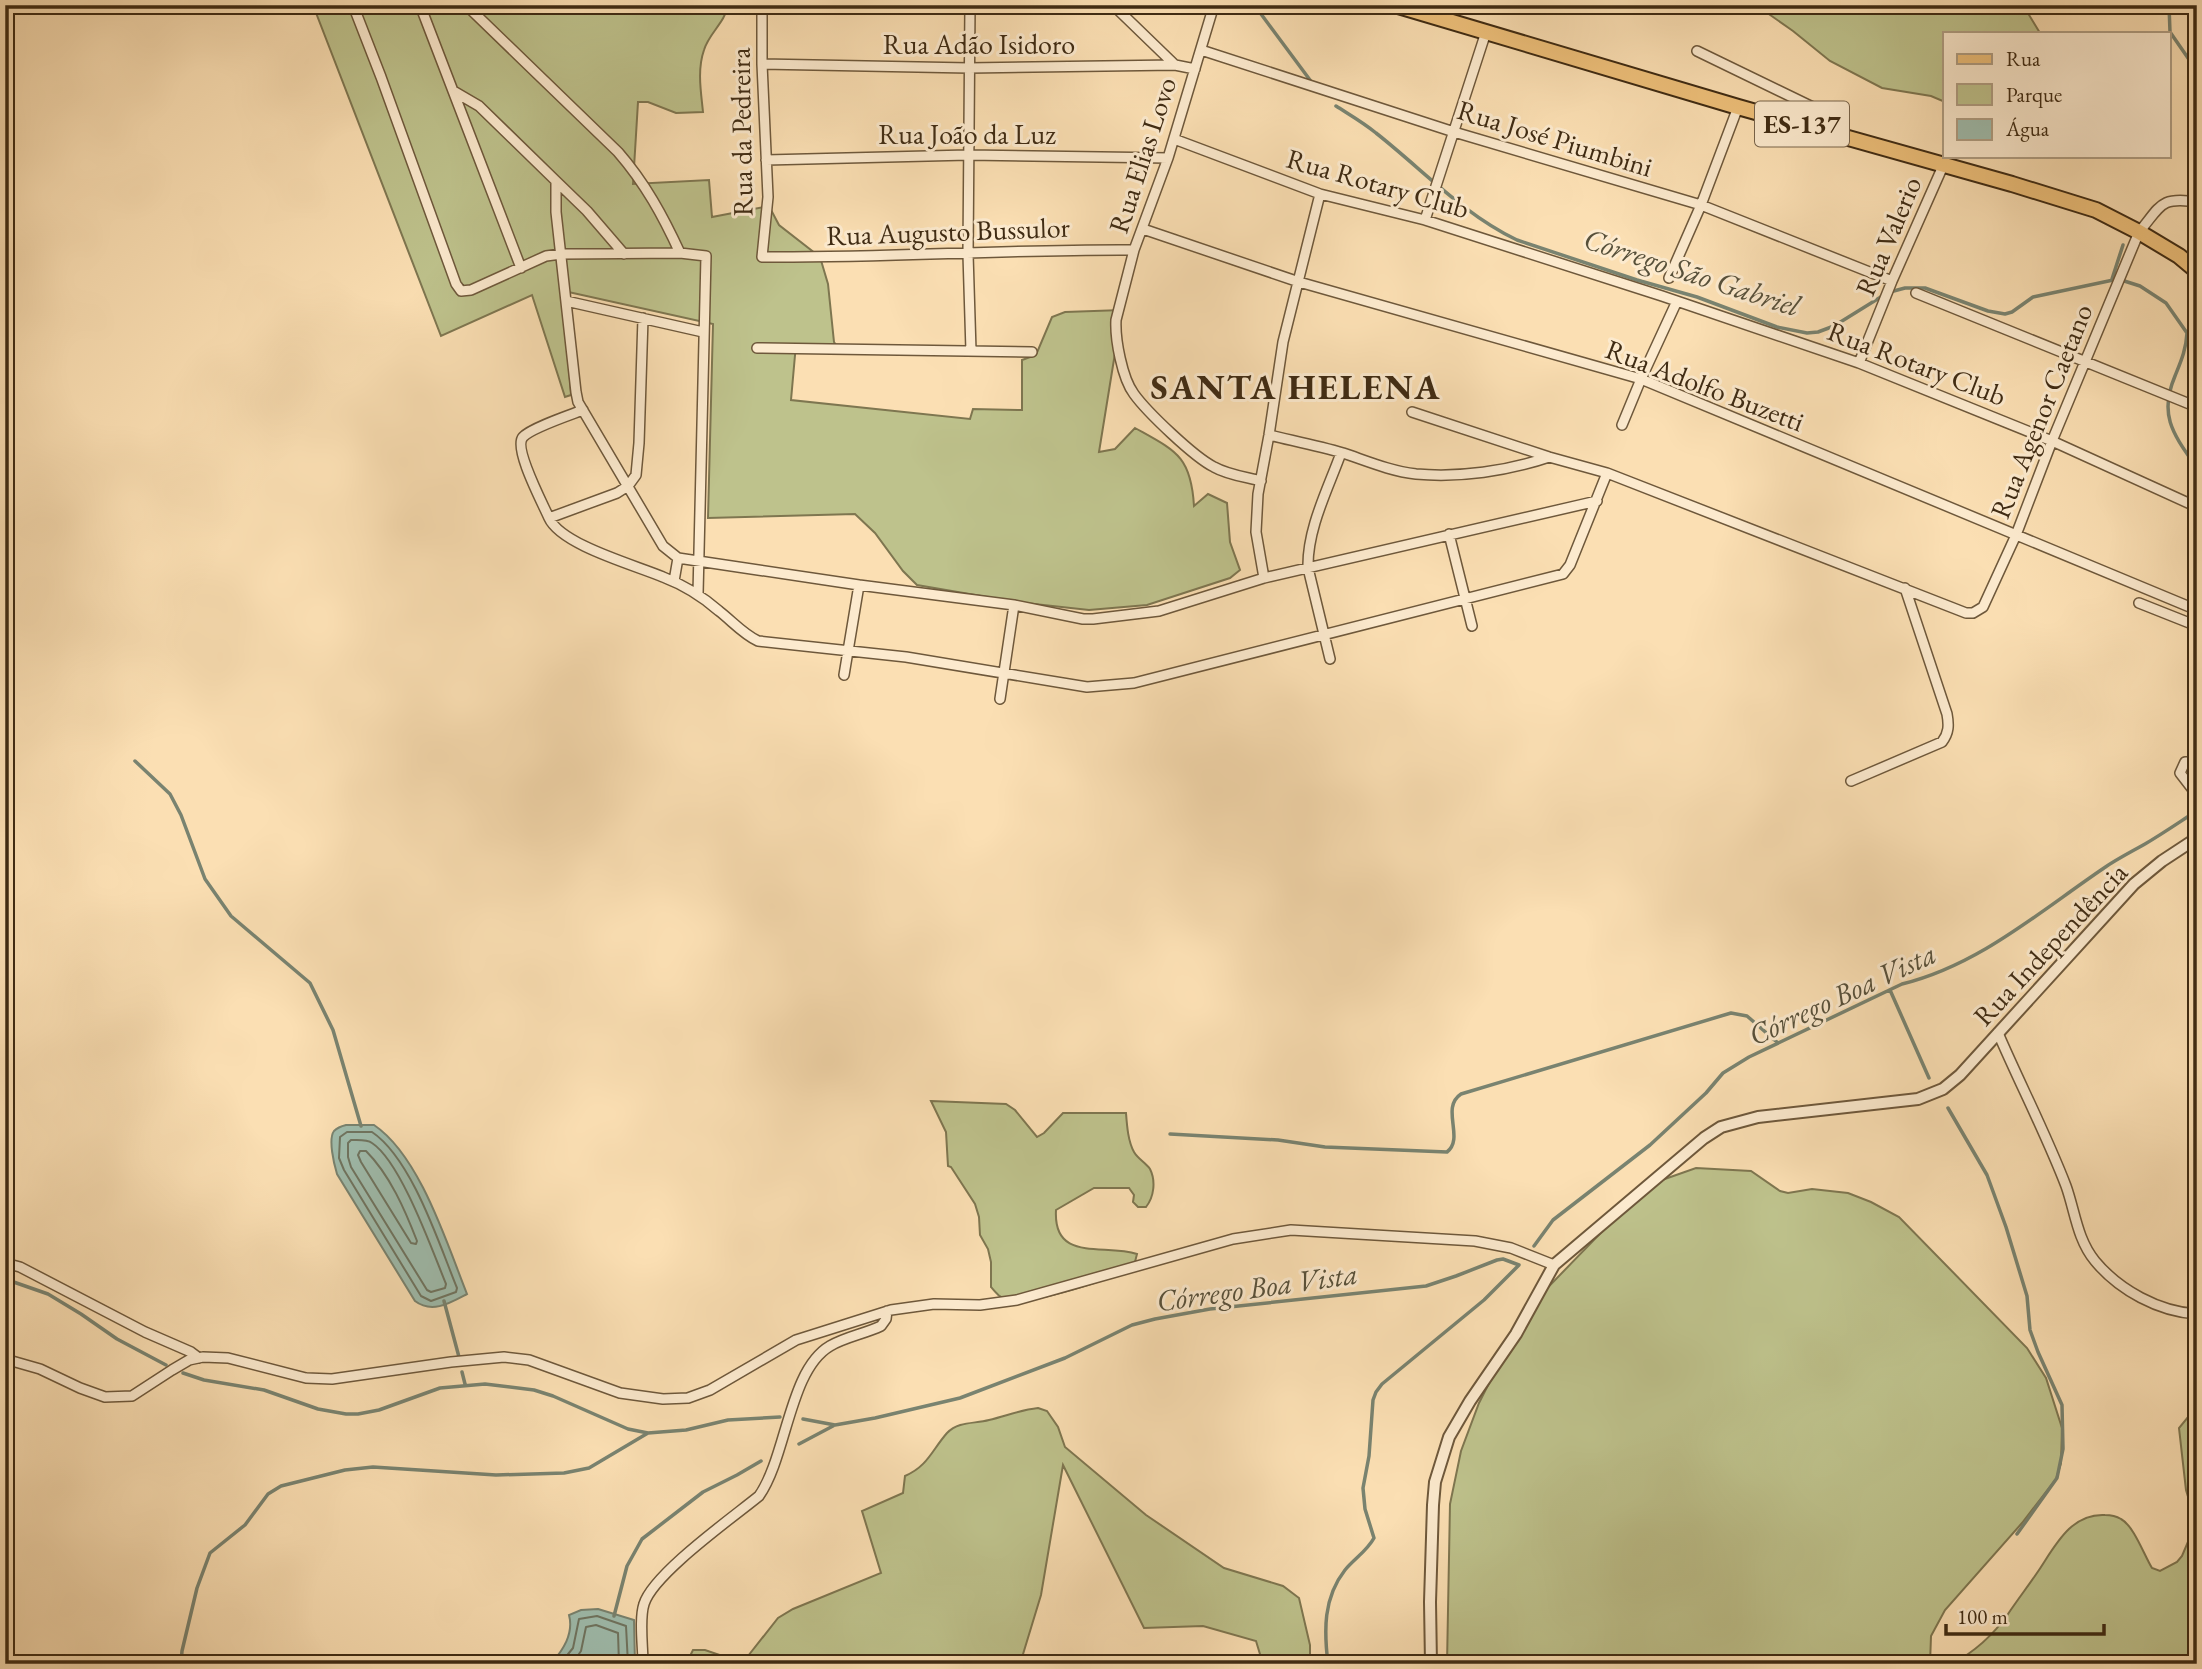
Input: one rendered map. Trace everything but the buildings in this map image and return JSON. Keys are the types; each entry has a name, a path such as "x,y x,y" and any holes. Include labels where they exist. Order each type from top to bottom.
{"main road":[{"name":"ES-137","path":"1395,5 1738,107 2012,184 2096,211 2139,232 2179,256 2197,271"}],"street":[{"path":"353,5 456,284 461,291 465,292 546,256 680,253 706,256 698,594"},
{"path":"420,5 521,268"},
{"path":"466,5 637,173 680,253"},
{"name":"Rua da Pedreira","path":"762,5 768,197 762,257"},
{"path":"970,5 968,254 971,352"},
{"path":"1113,5 1175,65"},
{"name":"Rua Elias Lovo","path":"1214,5 1168,158 1134,250 1115,331 1127,381 1138,399 1196,456 1211,466 1261,481"},
{"path":"1425,220 1486,32"},
{"name":"Rua José Piumbini","path":"1201,50 1454,132 1701,205 1891,283"},
{"path":"1697,51 1827,114 1843,135"},
{"name":"Rua Adão Isidoro","path":"762,64 969,68 1175,65 1195,69"},
{"path":"455,92 479,106 587,211 624,254"},
{"path":"1669,278 1701,205 1738,107"},
{"name":"Rua Rotary Club","path":"1174,139 1320,194 1425,220 1859,363 2052,441 2197,508"},
{"name":"Rua João da Luz","path":"766,160 968,155 1168,158"},
{"name":"Rua Valerio","path":"1859,363 1943,166"},
{"path":"556,181 556,212 576,392 583,410 663,546 678,558 1014,606 1083,619 1158,611 1264,578 1597,501"},
{"path":"1264,578 1256,532 1256,510 1283,342 1320,194"},
{"name":"Rua Agenor Caetano","path":"1905,588 1966,613 1973,613 1983,607 2016,535 2139,232 2169,200 2197,202"},
{"name":"Rua Adolfo Buzetti","path":"1143,229 1299,282 1641,379 2197,610"},
{"name":"Rua Augusto Bussulor","path":"762,257 1134,250"},
{"path":"1916,293 2197,407"},
{"path":"566,301 703,332"},
{"path":"1622,425 1677,301"},
{"path":"549,518 617,493 628,486 636,475 643,318"},
{"path":"757,348 1032,352"},
{"path":"583,410 533,431 523,436 521,441 520,449 525,463 552,524 561,534 674,581 698,594 747,636 758,641 847,650 1087,687 1134,683 1563,574 1570,565 1607,473"},
{"path":"1412,412 1607,473 1905,588 1947,714 1947,736 1942,742 1851,781"},
{"path":"1269,435 1414,474 1479,472 1527,464 1549,457"},
{"path":"1329,659 1308,568 1310,539 1341,453"},
{"path":"1449,534 1472,626"},
{"path":"674,581 678,558"},
{"path":"844,675 859,585"},
{"path":"2139,603 2197,626"},
{"path":"1000,699 1014,606"},
{"path":"2197,762 2185,762 2180,773 2197,795"},
{"name":"Rua Independência","path":"1554,1265 1694,1146 1721,1127 1769,1115 1918,1099 1943,1089 1960,1075 2134,884 2197,838"},
{"path":"1998,1033 2062,1178 2081,1236 2093,1259 2115,1280 2147,1300 2166,1310 2197,1314"},
{"path":"5,1359 40,1369 105,1397 132,1396 189,1360 199,1358 228,1358 306,1378 332,1378 504,1357 529,1360 620,1393 663,1399 688,1398 710,1390 796,1340 887,1311 934,1304 980,1305 1017,1300 1233,1239 1291,1230 1475,1241 1511,1248 1554,1265 1516,1334 1449,1437 1441,1460 1435,1482 1433,1506 1431,1664"},
{"path":"5,1263 20,1267 199,1358"},
{"path":"643,1664 643,1614 648,1596 662,1577 759,1496 773,1469 797,1389 818,1355 830,1346 881,1326 887,1311"}],"green space":[{"path":"313,5 692,5 700,11 711,5 728,5 724,17 706,44 702,58 700,81 703,112 676,113 648,102 638,102 633,184 709,180 712,217 769,206 779,225 820,257 828,284 836,345 796,344 791,400 970,419 973,409 1022,410 1022,360 1036,355 1052,317 1065,312 1122,310 1099,452 1115,449 1135,428 1171,450 1185,465 1194,506 1208,494 1227,503 1230,542 1240,570 1230,578 1147,605 1089,610 1016,602 917,585 875,533 855,514 708,518 713,324 564,291 571,395 565,397 532,295 441,336"},
{"path":"1756,5 2023,5 2039,32 1943,32 1943,101 1931,96 1882,88 1830,61"},
{"path":"931,1101 1006,1104 1015,1110 1037,1137 1063,1113 1126,1113 1132,1148 1150,1169 1153,1179 1149,1203 1146,1207 1138,1207 1133,1202 1134,1195 1129,1188 1094,1188 1056,1210 1057,1227 1063,1238 1083,1248 1137,1254 1134,1266 1091,1284 1035,1299 1008,1300 998,1295 991,1287 991,1262 988,1249 980,1235 975,1204 948,1166 946,1132"},
{"path":"1696,1168 1751,1171 1780,1191 1788,1193 1812,1189 1848,1193 1899,1217 2027,1348 2046,1378 2062,1428 2061,1463 2056,1479 2022,1523 1945,1610 1931,1636 1930,1664 1447,1664 1450,1504 1461,1451 1479,1403 1526,1310 1621,1212 1662,1180"},
{"path":"2197,1406 2197,1664 1952,1664 1976,1648 1996,1629 2065,1533 2083,1519 2105,1515 2117,1517 2130,1528 2152,1568 2160,1571 2177,1562 2196,1523 2186,1490 2179,1428"},
{"path":"1038,1408 1047,1411 1058,1427 1065,1447 1146,1515 1224,1568 1283,1586 1299,1598 1310,1645 1310,1664 1263,1664 1256,1641 1203,1626 1144,1628 1063,1465 1041,1595 1020,1664 748,1664 748,1656 778,1618 793,1609 881,1573 862,1511 903,1493 905,1476 924,1462 947,1433 962,1425"},
{"path":"693,1650 705,1650 746,1664 686,1664"}],"water":[{"path":"346,1125 374,1125 405,1157 430,1202 467,1294 448,1304 434,1307 415,1301 337,1174 332,1152 332,1135"},
{"path":"598,1609 634,1620 635,1664 551,1664 569,1635 569,1615 581,1610"}],"waterway":[{"name":"Córrego São Gabriel","path":"1257,5 1310,80"},
{"path":"2169,5 2170,32 2197,71"},
{"name":"Córrego São Gabriel","path":"1336,106 1371,129 1479,218 1517,240 1697,297 1777,327 1807,333 1834,326 1884,295"},
{"path":"2112,279 2123,245"},
{"name":"Córrego São Gabriel","path":"1890,292 1905,288 1925,288 1988,311 2005,314 2033,297 2118,279 2140,286 2166,303 2187,333 2186,345 2170,390 2168,414 2175,435 2197,468"},
{"path":"135,761 170,794 181,815 205,879 231,916 310,983 333,1030 361,1126"},
{"name":"Córrego Boa Vista","path":"1534,1246 1553,1220 1650,1145 1706,1093 1723,1073 1749,1057 1902,984 1930,975 1983,951 2109,865 2195,812"},
{"path":"1890,990 1929,1078"},
{"path":"1170,1134 1278,1140 1325,1147 1447,1152 1454,1139 1452,1107 1461,1094 1731,1013 1747,1016 1778,1043"},
{"path":"1948,1108 1987,1175 2027,1296 2030,1330 2062,1405 2063,1449 2057,1478 2017,1534"},
{"name":"Córrego Boa Vista","path":"803,1419 835,1425 960,1398 1065,1358 1132,1325 1155,1319 1210,1309 1426,1286 1503,1259 1519,1265 1484,1300 1382,1384 1376,1392 1363,1488 1365,1509 1374,1538 1345,1570 1332,1592 1326,1627 1328,1664"},
{"name":"Córrego Boa Vista","path":"5,1279 48,1294 117,1339 166,1365"},
{"path":"444,1301 459,1357"},
{"path":"462,1372 465,1384"},
{"name":"Córrego Boa Vista","path":"183,1373 204,1380 264,1390 318,1409 346,1414 379,1410 440,1388 485,1384 534,1390 628,1429 648,1433 686,1430 728,1420 780,1417"},
{"path":"799,1444 833,1426"},
{"path":"181,1664 197,1588 210,1553 245,1525 268,1494 281,1486 345,1470 373,1467 496,1475 564,1473 589,1468 648,1433"},
{"path":"614,1616 627,1566 642,1539 703,1492 761,1461"}],"district":[{"name":"SANTA HELENA","path":"1296,386"}]}
